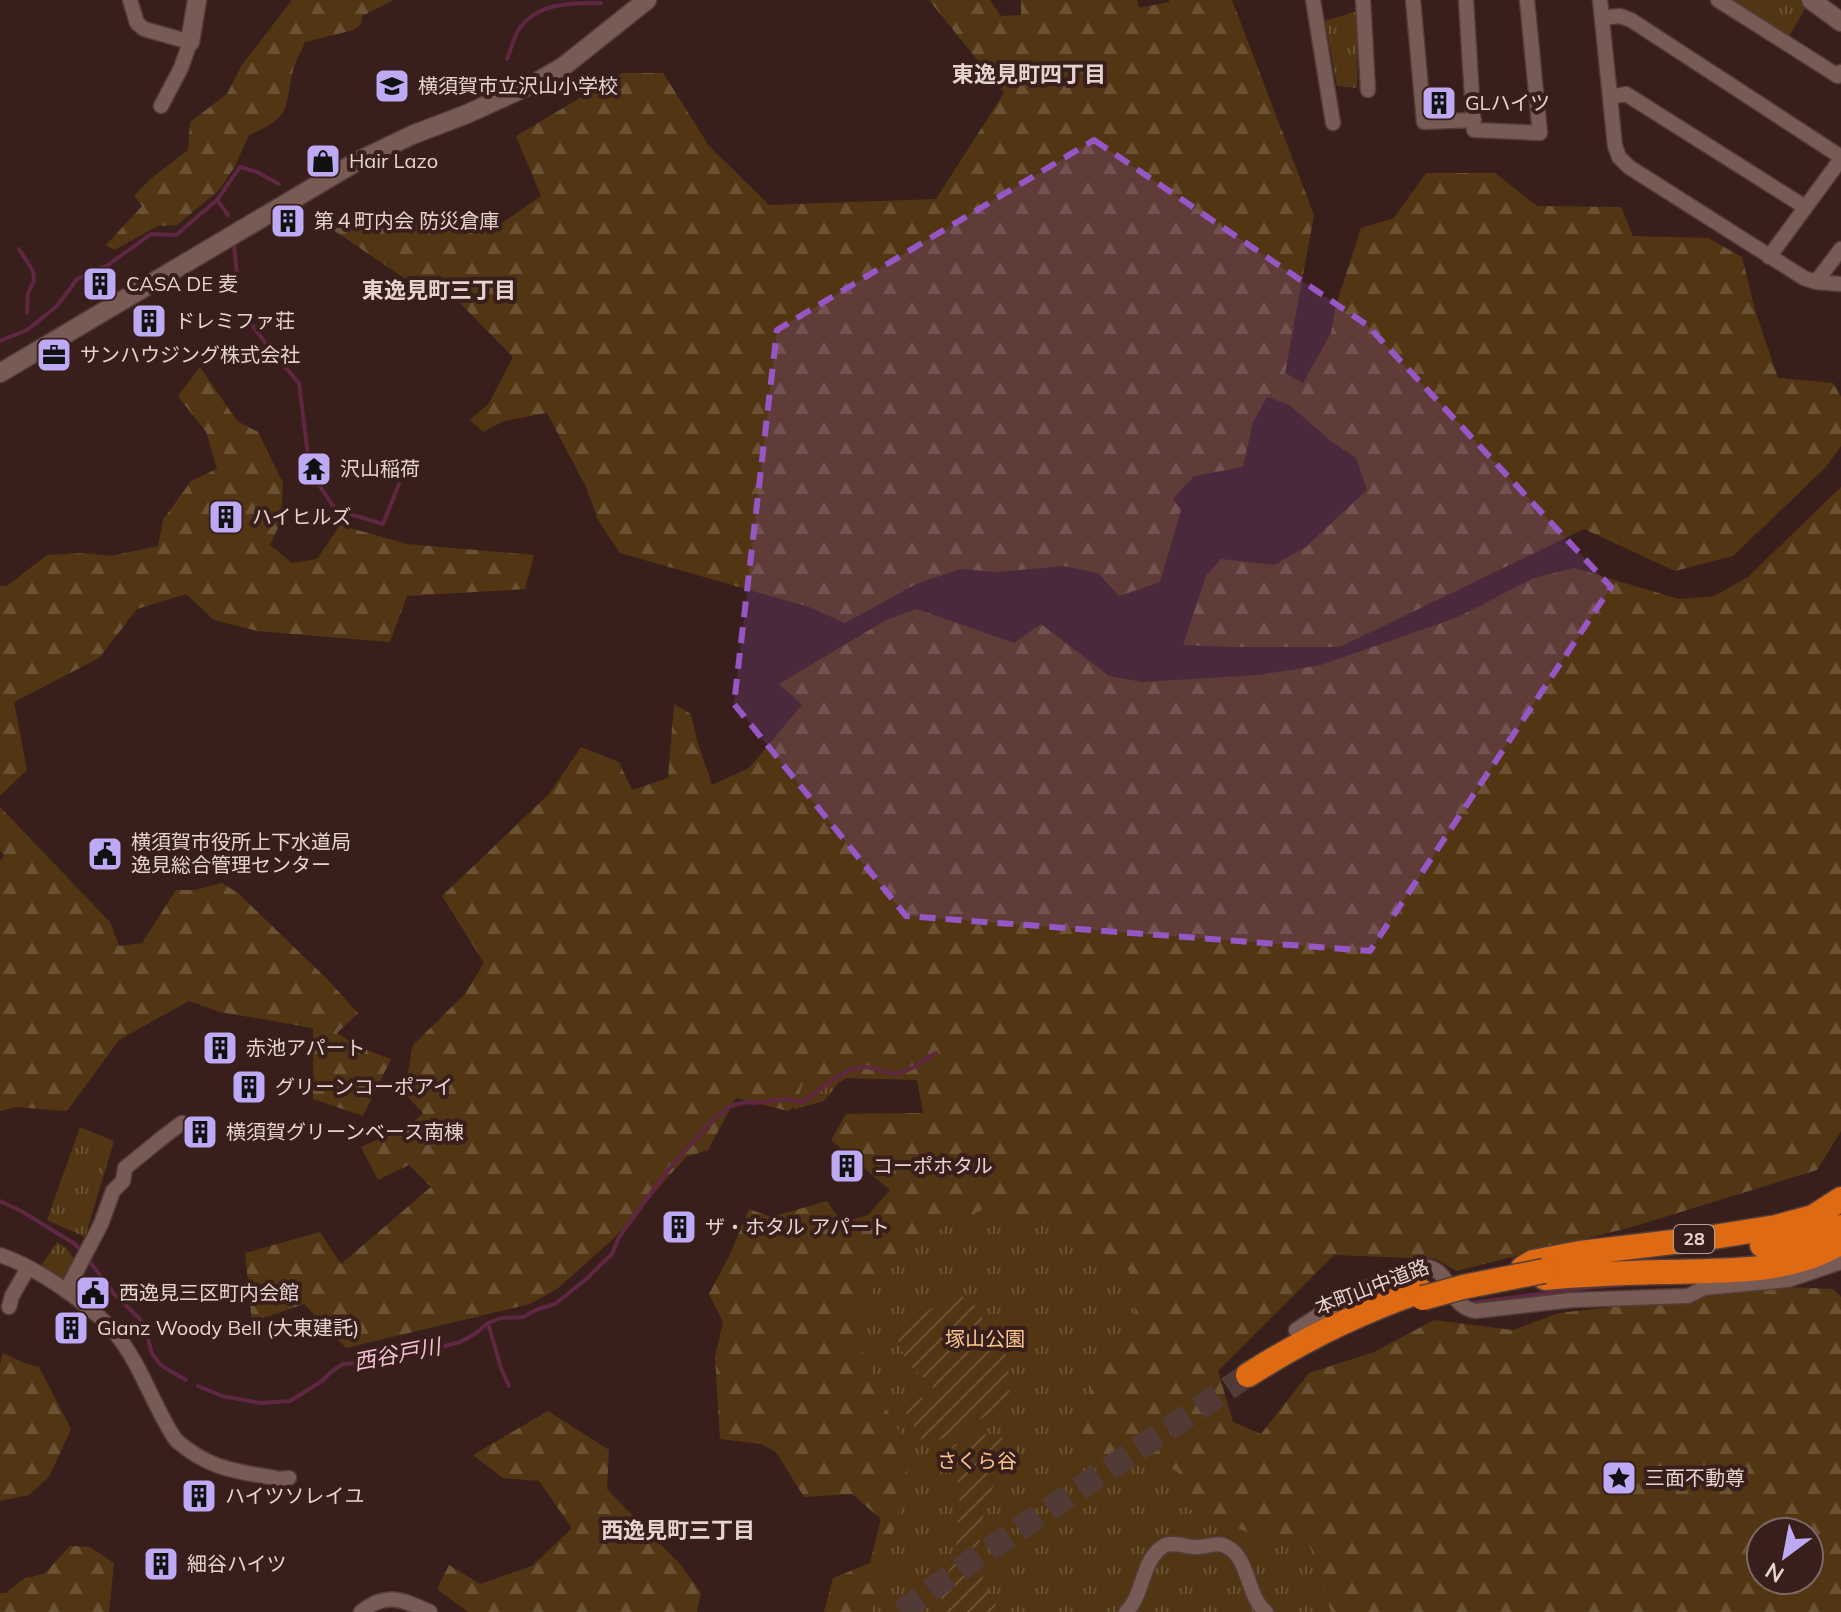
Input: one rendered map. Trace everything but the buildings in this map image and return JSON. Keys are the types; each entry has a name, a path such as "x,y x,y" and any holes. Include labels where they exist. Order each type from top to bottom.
{"highway":[{"name":"28","path":"1540,1268 1580,1253 1776,1227 1813,1217 1841,1199"},
{"path":"1540,1268 1624,1256 1779,1243 1841,1227"},
{"path":"1540,1268 1766,1252 1841,1234"},
{"name":"28","path":"1540,1268 1590,1274 1760,1268 1819,1254 1841,1242"},
{"name":"本町山中道路","path":"1249,1377 1305,1340 1387,1303 1422,1295 1460,1280 1540,1268"}],"street":[{"path":"130,0 137,23 144,29 190,42"},
{"path":"161,106 181,68 190,42 197,0"},
{"path":"0,373 356,162 535,83 564,66 647,0"},
{"path":"1313,0 1333,123"},
{"path":"1363,0 1368,90"},
{"path":"1413,0 1424,122 1474,120"},
{"path":"1466,0 1474,130 1540,133 1527,0"},
{"path":"1600,0 1615,146 1619,157 1629,167 1804,278 1841,284"},
{"path":"1718,0 1840,76"},
{"path":"1811,0 1841,22"},
{"path":"1602,18 1620,16 1631,20 1841,158 1769,257"},
{"path":"1610,97 1626,94 1805,207"},
{"path":"1816,282 1841,249"},
{"path":"66,1291 101,1224 113,1191 123,1181 125,1168 182,1123"},
{"path":"0,1255 66,1291 109,1325 128,1349 174,1438 201,1459 225,1469 289,1478"},
{"path":"1296,1330 1345,1298 1423,1266 1438,1271 1461,1306 1476,1311 1572,1300 1688,1296 1704,1288 1788,1280 1841,1262"},
{"path":"9,1307 28,1268"},
{"path":"1126,1612 1132,1606 1150,1562 1162,1547 1169,1544 1198,1548 1219,1544 1230,1549 1242,1564 1262,1610"},
{"path":"361,1612 372,1602 391,1600 405,1601 430,1612"}],"highlighted area":[{"path":"1094,140 1367,325 1611,587 1370,951 906,916 734,704 777,330"}],"green space":[{"path":"292,0 394,0 362,16 361,24 354,30 305,42 294,66 281,115 249,135 234,168 218,191 177,225 158,226 114,250 106,245 142,206 134,195 188,150 190,122 227,94 242,65"},
{"path":"929,0 990,0 1001,16 1021,15 1021,0 1137,0 1139,8 1169,0 1232,0 1314,215 1285,373 1303,383 1331,333 1336,305 1361,228 1394,218 1426,173 1495,173 1537,206 1621,207 1633,236 1708,238 1742,257 1755,310 1778,378 1833,383 1841,397 1841,446 1825,468 1733,556 1675,571 1584,529 1340,647 1183,645 1206,576 1221,559 1274,565 1306,547 1367,490 1356,458 1288,404 1267,397 1253,422 1243,467 1194,476 1173,499 1181,510 1160,582 1119,596 1098,573 1064,566 998,572 961,569 918,583 845,623 809,607 620,553 598,520 586,487 547,413 504,421 483,432 470,420 489,403 513,357 460,303 413,284 326,225 360,219 502,223 541,196 516,136 622,73 663,73 709,146 769,205 936,199 1004,93"},
{"path":"1718,0 1810,0 1785,43"},
{"path":"1358,11 1357,88 1337,86 1325,21"},
{"path":"200,367 237,421 258,432 283,483 281,521 270,545 292,563 317,559 340,525 407,544 534,555 525,589 407,596 390,642 257,631 214,620 186,594 137,609 99,658 14,702 27,770 0,796 0,586 7,586 47,555 83,553 111,556 158,546 163,520 191,481 217,469 206,432 178,396"},
{"path":"1841,487 1841,1131 1817,1170 1632,1227 1456,1271 1436,1259 1334,1255 1218,1371 1233,1422 1261,1434 1309,1373 1374,1352 1434,1320 1513,1330 1559,1313 1788,1287 1833,1289 1841,1297 1841,1612 824,1612 833,1578 870,1563 881,1519 852,1494 804,1497 776,1452 761,1444 720,1439 715,1357 723,1322 709,1294 749,1209 771,1217 827,1201 842,1223 868,1215 890,1190 831,1140 846,1114 923,1113 917,1080 847,1078 788,1111 736,1098 708,1150 686,1157 613,1239 557,1289 530,1304 346,1348 304,1304 252,1322 245,1253 320,1232 341,1264 431,1187 409,1165 378,1180 361,1147 410,1125 423,1113 404,1093 413,1045 465,994 484,963 442,896 549,794 581,747 619,762 632,790 668,778 674,704 691,714 712,785 749,768 802,705 779,684 886,620 917,609 1014,643 1041,624 1109,676 1142,682 1259,675 1321,665 1458,617 1534,578 1574,568 1679,599 1714,596 1748,577"},
{"path":"0,807 110,922 119,946 142,943 176,890 195,890 222,883 239,894 358,1013 337,1033 359,1047 391,1059 363,1116 313,1099 313,1028 220,1012 189,1001 119,1040 67,1111 16,1107 0,1111 0,861 4,856 0,850"},
{"path":"804,1079 840,1081 824,1101 795,1109"},
{"path":"80,1127 114,1141 85,1237 47,1220"},
{"name":"塚山公園","path":"988,1207 1074,1232 1129,1271 1136,1318 1083,1403 1082,1446 1107,1468 1142,1449 1179,1473 1185,1507 1257,1536 1308,1540 1331,1612 870,1612 898,1516 911,1453 883,1403 854,1331 873,1289 907,1244"},
{"path":"57,1242 77,1263 65,1287 38,1271"},
{"path":"960,1294 975,1306 1008,1359 1010,1404 925,1445 900,1402 932,1396 933,1385 908,1363 896,1332 909,1320"},
{"path":"3,1353 39,1367 71,1429 49,1477 29,1495 0,1501 0,1365"},
{"path":"548,1411 609,1450 607,1489 680,1564 701,1593 697,1612 468,1612 437,1589 449,1565 480,1584 532,1566 572,1528 539,1481 503,1478 473,1455"},
{"name":"さくら谷","path":"977,1434 1002,1435 1000,1469 979,1533 983,1581 999,1612 939,1612 956,1547 960,1493 952,1446"},
{"path":"70,1546 90,1547 114,1563 109,1612 0,1612 0,1593 6,1593 25,1578 44,1574"}],"waterway":[{"path":"507,59 519,29 536,14 556,6 601,3"},
{"path":"0,341 27,330 57,306 77,279 108,265 151,234 176,235 217,200 240,167 279,184"},
{"path":"218,201 228,215"},
{"path":"234,246 237,274"},
{"path":"19,249 33,271 34,281 28,293 27,313"},
{"path":"250,322 299,383 310,472 336,510 383,524 399,484"},
{"path":"488,1323 501,1318 523,1317 555,1304 584,1281 612,1254 619,1237 668,1170 712,1121 730,1106 785,1099 803,1102 851,1070 866,1067 889,1073 902,1072 936,1053"},
{"name":"西谷戸川","path":"0,1201 75,1244 81,1251"},
{"name":"西谷戸川","path":"87,1258 114,1294 139,1318 152,1354 162,1366 186,1380"},
{"path":"1470,1303 1624,1285"},
{"name":"西谷戸川","path":"198,1386 222,1396 260,1403 290,1401 343,1364 386,1361 460,1342 488,1323 509,1386"}],"tunnel":[{"path":"901,1612 1248,1375"}],"place":[{"name":"横須賀市立沢山小学校","path":"392,86"},
{"name":"GLハイツ","path":"1439,103"},
{"name":"Hair Lazo","path":"323,161"},
{"name":"第４町内会 防災倉庫","path":"288,221"},
{"name":"CASA DE 麦","path":"100,284"},
{"name":"ドレミファ荘","path":"149,321"},
{"name":"サンハウジング株式会社","path":"54,355"},
{"name":"沢山稲荷","path":"314,469"},
{"name":"ハイヒルズ","path":"226,517"},
{"name":"横須賀市役所上下水道局 逸見総合管理センター","path":"105,854"},
{"name":"赤池アパート","path":"220,1048"},
{"name":"グリーンコーポアイ","path":"249,1087"},
{"name":"横須賀グリーンベース南棟","path":"200,1132"},
{"name":"コーポホタル","path":"847,1166"},
{"name":"ザ・ホタル アパート","path":"679,1227"},
{"name":"西逸見三区町内会館","path":"93,1293"},
{"name":"Glanz Woody Bell (大東建託)","path":"71,1328"},
{"name":"三面不動尊","path":"1619,1478"},
{"name":"ハイツソレイユ","path":"199,1496"},
{"name":"細谷ハイツ","path":"161,1564"}],"district":[{"name":"東逸見町四丁目","path":"1029,74"},
{"name":"東逸見町三丁目","path":"439,290"},
{"name":"西逸見町三丁目","path":"678,1530"}]}
